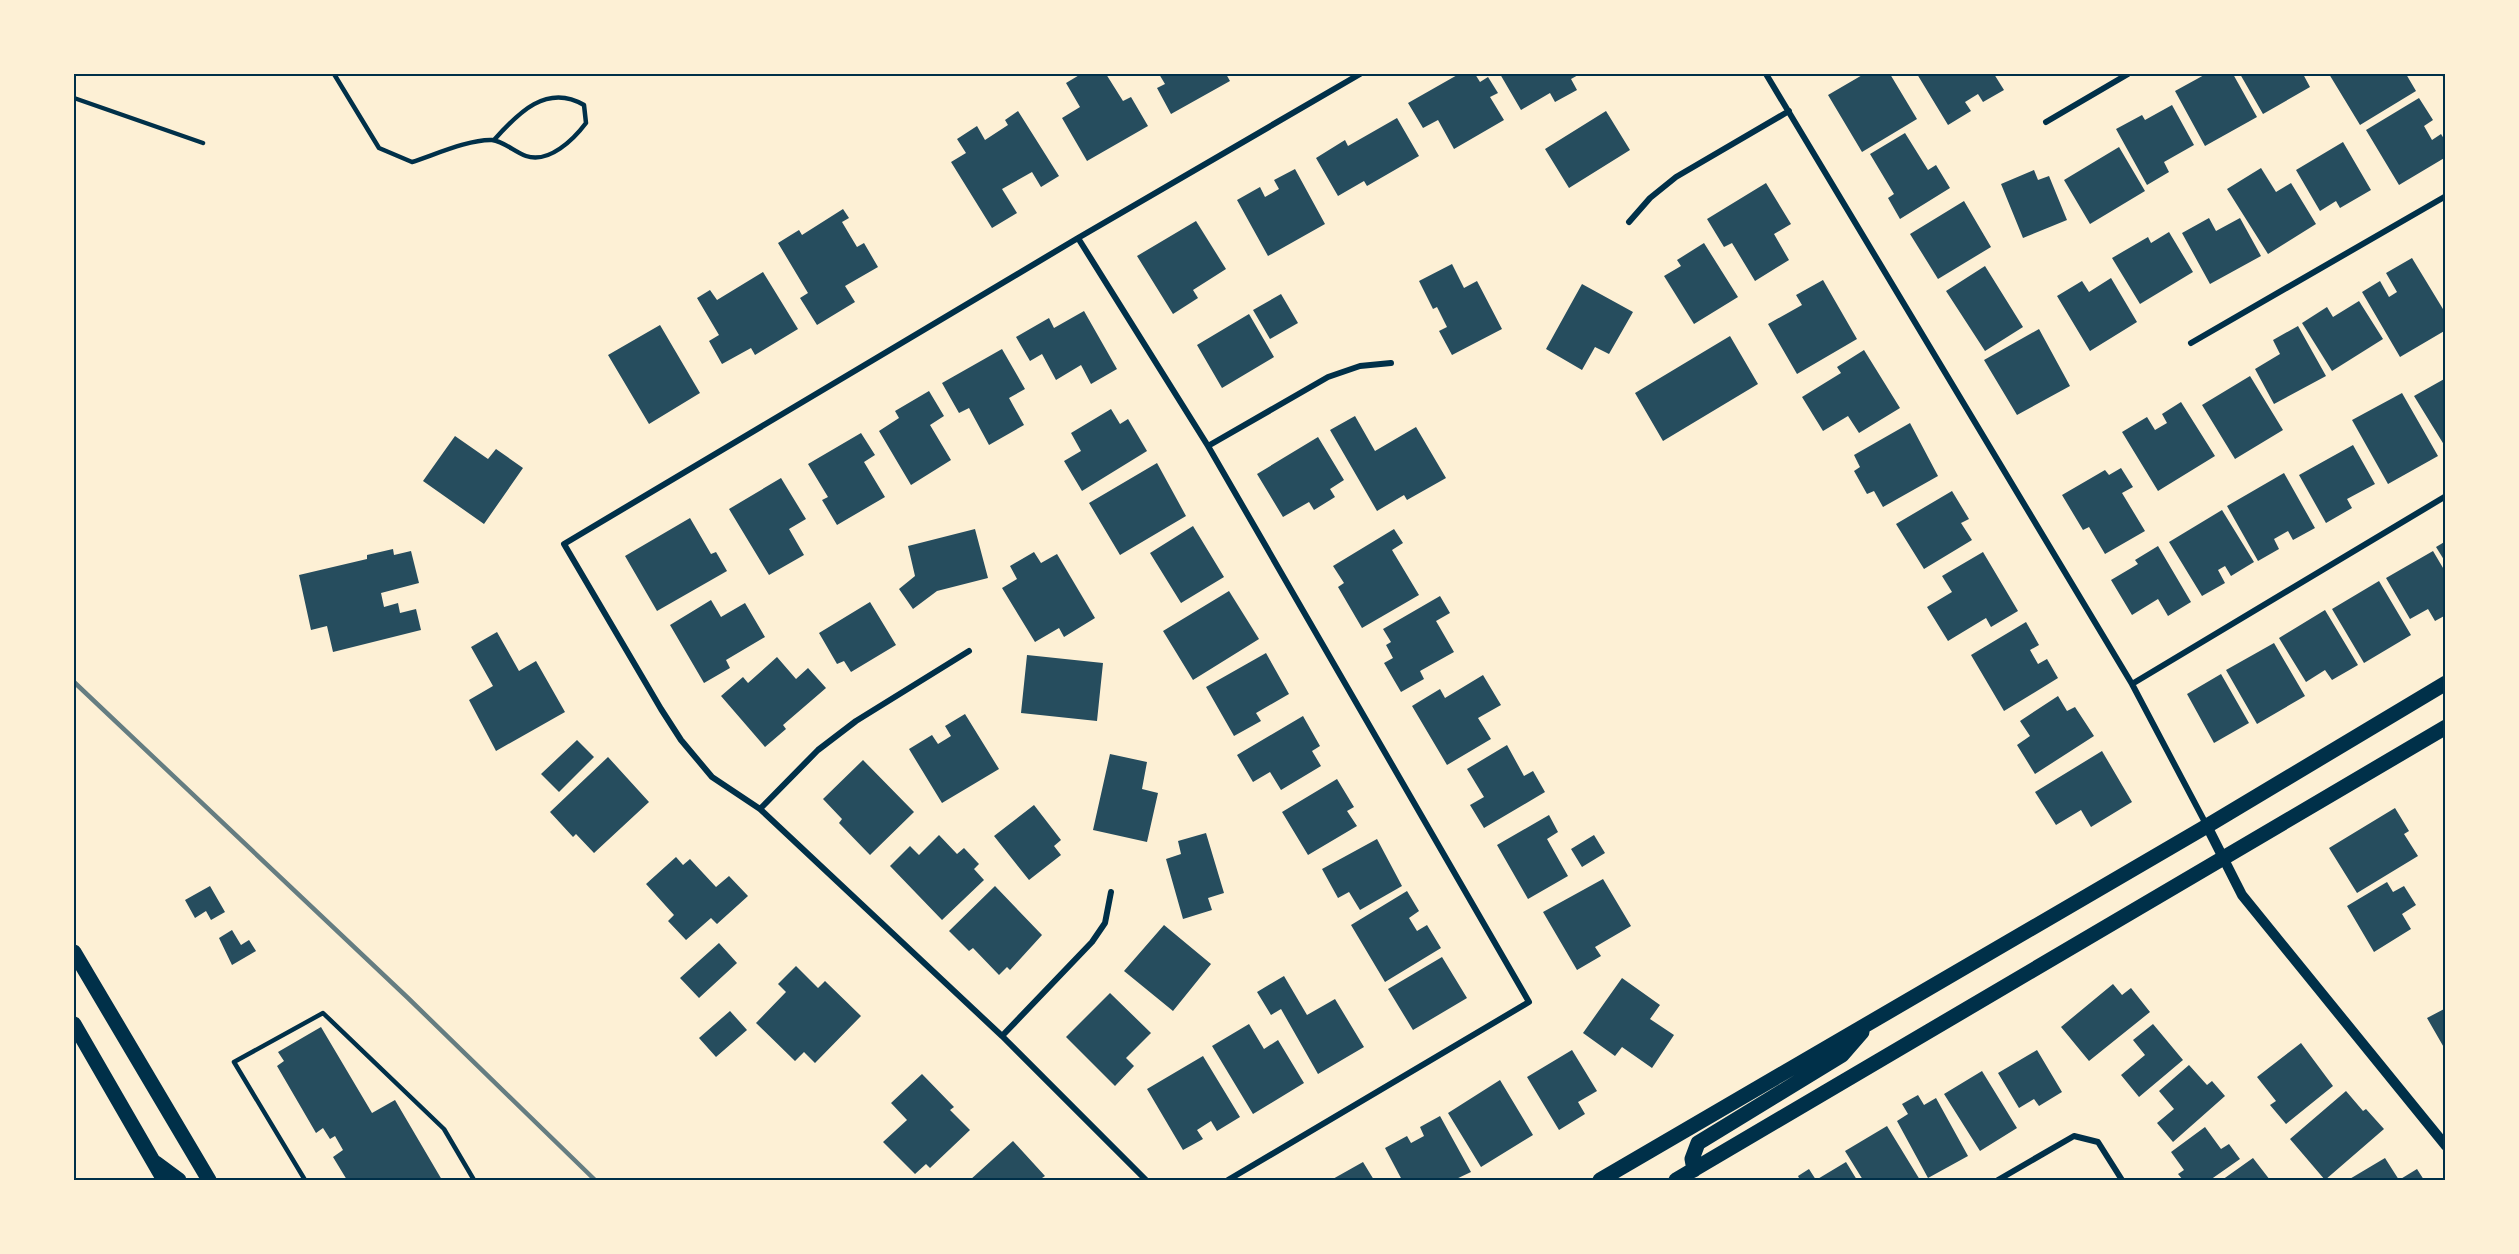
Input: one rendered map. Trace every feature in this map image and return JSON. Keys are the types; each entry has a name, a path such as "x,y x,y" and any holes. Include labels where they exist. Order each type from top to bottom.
{"main road":[{"path":"1600,1180 2208,826 2445,683"},
{"path":"1676,1180 1696,1175 2445,727"},
{"path":"75,957 209,1180"},
{"path":"1696,1175 1692,1159 1698,1143 1842,1055 1869,1023"},
{"path":"74,1024 164,1180"},
{"path":"152,1159 179,1180"}],"street":[{"path":"1146,1180 1002,1036 760,809 712,777 681,740 564,544 1078,238 1360,74"},
{"path":"1766,74 2132,684 2242,895 2445,1146"},
{"path":"2046,122 2128,74"},
{"path":"1629,222 1650,198 1676,177 1789,111"},
{"path":"2191,343 2445,196"},
{"path":"1078,238 1208,446 1529,1002 1228,1180"},
{"path":"1208,446 1328,377 1360,366 1391,363"},
{"path":"2132,684 2445,496"},
{"path":"760,809 818,750 856,721 969,651"},
{"path":"1002,1036 1092,942 1105,923 1112,892"},
{"path":"1998,1180 2074,1136 2098,1142 2122,1180"}],"lane":[{"path":"334,74 379,148 412,162 459,146 494,140 528,157 552,154 575,139 586,123 584,105 570,97 540,100 511,121 494,140"},
{"path":"74,98 203,143"},
{"path":"305,1180 234,1062 323,1013 444,1129 474,1180"}],"building":[{"path":"1081,74 1106,74 1123,101 1131,97 1148,126 1087,161 1062,118 1080,107 1066,83"},
{"path":"1159,74 1226,74 1230,81 1171,114 1157,88 1165,84"},
{"path":"1459,74 1475,74 1480,82 1488,77 1498,93 1490,97 1504,120 1454,149 1438,120 1423,128 1408,103"},
{"path":"1500,74 1580,74 1571,79 1577,90 1555,102 1550,93 1521,110"},
{"path":"1864,74 1890,74 1917,119 1862,152 1828,95"},
{"path":"1917,74 1994,74 2004,90 1983,102 1978,94 1965,102 1971,111 1948,125"},
{"path":"2206,74 2233,74 2257,117 2205,146 2175,91"},
{"path":"2240,74 2303,74 2310,87 2263,114"},
{"path":"2329,74 2406,74 2416,91 2360,125"},
{"path":"2419,98 2433,120 2424,126 2432,140 2441,134 2446,142 2446,157 2399,185 2366,130"},
{"path":"2172,105 2194,145 2164,162 2169,172 2147,185 2116,129 2142,115 2145,120"},
{"path":"1018,111 1059,176 1041,187 1032,172 1002,189 1017,213 992,228 951,162 966,153 957,139 977,126 985,140 1008,125 1005,120"},
{"path":"1606,111 1630,150 1569,188 1545,149"},
{"path":"1397,118 1419,156 1367,186 1364,181 1338,196 1316,158 1345,140 1348,146"},
{"path":"1905,133 1928,170 1936,165 1950,188 1900,219 1888,198 1894,194 1870,154"},
{"path":"2343,142 2371,190 2340,208 2336,201 2320,211 2296,170"},
{"path":"2119,147 2145,191 2090,224 2064,180"},
{"path":"2261,168 2276,192 2291,183 2316,224 2268,254 2227,189"},
{"path":"1295,169 1325,224 1268,256 1237,200 1260,187 1265,197 1279,189 1274,180"},
{"path":"2034,170 2038,180 2049,176 2067,220 2023,238 2001,184"},
{"path":"1766,183 1791,224 1774,234 1789,260 1755,281 1732,243 1724,247 1707,219"},
{"path":"1964,201 1991,247 1938,279 1910,234"},
{"path":"843,209 849,218 842,222 857,247 864,243 878,267 845,286 855,302 817,325 800,298 808,293 778,243 799,230 802,235"},
{"path":"2209,218 2216,231 2240,218 2261,256 2210,284 2182,233"},
{"path":"1196,221 1226,269 1193,290 1198,298 1173,314 1137,256"},
{"path":"2169,232 2193,272 2140,304 2112,258 2148,237 2151,243"},
{"path":"1704,243 1738,297 1694,324 1664,276 1681,266 1677,260"},
{"path":"2412,258 2446,314 2446,330 2400,357 2362,292 2380,281 2389,297 2397,292 2386,273"},
{"path":"1452,264 1464,288 1477,281 1502,329 1452,355 1439,331 1447,327 1437,307 1433,309 1419,281"},
{"path":"1985,266 2023,327 1985,351 1946,291"},
{"path":"763,272 798,329 755,355 751,348 722,364 709,341 719,335 697,298 710,290 717,300"},
{"path":"2111,278 2137,322 2090,351 2057,296 2082,281 2089,292"},
{"path":"1823,280 1857,339 1797,374 1768,324 1802,305 1796,295"},
{"path":"1582,284 1633,312 1609,354 1595,347 1582,370 1546,349"},
{"path":"1281,294 1298,323 1270,339 1253,310"},
{"path":"2359,301 2383,339 2332,371 2302,323 2327,307 2333,317"},
{"path":"1084,311 1117,369 1091,384 1081,365 1056,380 1042,354 1030,361 1016,337 1049,318 1054,328"},
{"path":"1249,314 1274,357 1222,388 1197,345"},
{"path":"660,325 700,393 649,424 608,355"},
{"path":"2298,326 2326,376 2274,404 2255,369 2280,354 2273,340"},
{"path":"2039,329 2070,386 2017,415 1984,360"},
{"path":"1730,336 1758,384 1663,441 1635,393"},
{"path":"1002,349 1025,389 1009,398 1024,425 989,445 969,408 959,413 942,383"},
{"path":"1864,350 1900,408 1859,433 1848,416 1823,431 1802,397 1841,373 1837,367"},
{"path":"2250,376 2283,430 2235,459 2202,405"},
{"path":"2446,378 2446,448 2414,396"},
{"path":"929,391 944,416 930,425 951,460 911,485 879,431 899,418 895,411"},
{"path":"2402,393 2438,456 2388,484 2352,420"},
{"path":"2181,402 2215,456 2158,491 2122,432 2147,417 2155,430 2167,423 2162,414"},
{"path":"1111,409 1120,424 1128,419 1147,451 1082,491 1064,461 1081,451 1071,433"},
{"path":"1355,416 1375,451 1416,427 1446,478 1407,500 1404,495 1377,511 1330,430"},
{"path":"1910,423 1938,476 1883,507 1874,491 1867,494 1854,471 1860,467 1854,455"},
{"path":"861,433 875,455 864,462 885,497 837,525 822,500 828,497 808,464"},
{"path":"455,436 488,459 496,449 523,468 484,524 423,481"},
{"path":"1318,437 1344,480 1330,489 1335,497 1314,510 1309,502 1283,517 1257,474"},
{"path":"2353,445 2375,484 2347,499 2352,508 2326,523 2299,475"},
{"path":"1157,463 1186,516 1120,555 1089,503"},
{"path":"2121,468 2133,487 2122,493 2145,531 2105,554 2089,527 2083,530 2062,495 2105,470 2109,475"},
{"path":"2284,473 2315,528 2293,540 2288,531 2274,539 2279,549 2258,561 2227,506"},
{"path":"781,478 806,519 789,529 804,555 769,575 729,509"},
{"path":"1952,491 1969,519 1961,523 1972,540 1924,569 1896,524"},
{"path":"2222,510 2254,562 2231,576 2225,566 2218,570 2225,583 2202,596 2169,542"},
{"path":"690,518 711,554 716,552 727,571 657,611 625,556"},
{"path":"1193,526 1224,577 1181,603 1150,553"},
{"path":"975,529 988,578 937,591 913,609 899,589 915,576 908,546"},
{"path":"1394,529 1403,543 1392,550 1419,595 1362,628 1338,587 1344,583 1333,566"},
{"path":"2446,541 2446,563 2436,547"},
{"path":"2158,546 2191,602 2168,616 2158,599 2132,615 2111,580 2138,564 2135,560"},
{"path":"393,549 394,555 411,551 419,583 381,593 384,607 398,603 400,613 416,609 421,630 333,652 327,626 311,630 299,575 367,559 367,555"},
{"path":"2433,551 2446,573 2446,615 2435,621 2428,609 2410,619 2386,578"},
{"path":"1034,552 1041,563 1057,554 1095,618 1064,637 1059,628 1035,642 1002,588 1017,579 1010,566"},
{"path":"1983,552 2018,611 1991,627 1986,618 1948,641 1927,607 1952,592 1942,576"},
{"path":"2379,581 2411,635 2364,663 2332,609"},
{"path":"1229,591 1259,639 1193,680 1163,631"},
{"path":"1440,596 1450,613 1436,621 1454,652 1420,671 1424,679 1401,692 1384,663 1393,658 1386,645 1391,642 1383,629"},
{"path":"711,600 721,617 745,603 765,637 726,660 730,668 704,683 670,625"},
{"path":"870,602 896,645 851,672 844,661 837,664 819,633"},
{"path":"2325,610 2358,665 2332,680 2325,670 2306,682 2279,638"},
{"path":"2026,622 2039,645 2030,650 2038,664 2047,659 2058,678 2004,711 1971,655"},
{"path":"497,632 519,671 536,661 565,712 496,751 469,700 493,686 471,647"},
{"path":"2274,643 2305,696 2257,724 2226,670"},
{"path":"1266,653 1289,694 1256,713 1261,721 1234,736 1206,687"},
{"path":"1027,655 1103,663 1097,721 1021,713"},
{"path":"777,657 796,679 808,668 826,688 783,725 786,729 765,747 721,696 743,677 748,683"},
{"path":"2221,674 2249,723 2214,743 2187,694"},
{"path":"1483,675 1501,705 1478,718 1491,739 1447,765 1412,706 1440,689 1445,698"},
{"path":"2058,696 2067,711 2075,707 2094,736 2035,774 2017,745 2030,736 2020,721"},
{"path":"965,714 999,769 942,803 909,749 932,735 938,744 951,736 945,726"},
{"path":"1303,716 1320,746 1312,751 1321,766 1281,790 1270,772 1253,782 1237,755"},
{"path":"577,740 594,757 559,792 541,774"},
{"path":"1507,745 1524,776 1533,771 1545,792 1484,828 1470,805 1484,797 1467,769"},
{"path":"2102,751 2132,802 2091,827 2081,810 2056,825 2035,792"},
{"path":"1110,754 1147,762 1142,789 1158,793 1147,842 1093,830"},
{"path":"608,757 649,802 594,853 576,834 573,837 550,812"},
{"path":"863,760 914,812 870,855 839,823 842,819 823,799"},
{"path":"1337,779 1354,807 1347,811 1357,826 1308,855 1282,812"},
{"path":"1034,805 1061,840 1054,846 1061,855 1029,880 994,836"},
{"path":"2395,808 2409,831 2404,834 2418,856 2357,893 2329,848"},
{"path":"1549,815 1558,832 1547,839 1568,876 1528,899 1497,845"},
{"path":"1206,833 1224,893 1208,898 1212,910 1183,919 1166,859 1181,854 1178,841"},
{"path":"939,835 957,854 964,848 979,864 974,869 984,880 942,920 890,866 910,846 919,855"},
{"path":"1594,835 1605,853 1582,867 1571,849"},
{"path":"1377,839 1402,886 1360,910 1349,892 1338,898 1322,869"},
{"path":"676,857 683,865 690,859 716,887 729,876 748,896 717,924 711,918 686,940 668,921 674,915 646,884"},
{"path":"1603,879 1631,926 1595,947 1601,956 1577,970 1543,912"},
{"path":"2387,882 2393,892 2404,886 2416,905 2402,914 2411,929 2374,952 2347,906"},
{"path":"210,886 225,912 211,920 206,911 195,918 185,900"},
{"path":"995,886 1042,935 1010,970 1007,967 999,975 973,948 969,951 949,931"},
{"path":"1407,891 1419,911 1409,918 1417,931 1427,925 1441,948 1385,982 1351,925"},
{"path":"1164,925 1211,964 1173,1011 1124,971"},
{"path":"232,930 241,945 249,940 256,951 232,965 219,938"},
{"path":"719,943 737,963 699,998 680,978"},
{"path":"1442,957 1467,998 1413,1030 1388,989"},
{"path":"796,966 818,988 825,981 861,1016 815,1063 804,1052 795,1061 756,1023 786,992 778,984"},
{"path":"1284,976 1307,1015 1335,999 1364,1047 1318,1074 1281,1009 1271,1015 1257,992"},
{"path":"1622,978 1660,1005 1650,1019 1674,1035 1652,1068 1622,1047 1615,1056 1583,1033"},
{"path":"2113,984 2122,995 2131,988 2150,1012 2089,1061 2061,1027"},
{"path":"1110,993 1151,1033 1126,1058 1134,1066 1115,1086 1066,1037"},
{"path":"2446,1008 2446,1051 2427,1018"},
{"path":"730,1011 747,1030 716,1057 699,1038"},
{"path":"1249,1024 1264,1049 1278,1040 1304,1083 1253,1114 1212,1046"},
{"path":"2153,1024 2183,1060 2139,1097 2121,1075 2145,1055 2133,1040"},
{"path":"321,1027 372,1113 395,1100 442,1180 347,1180 333,1157 343,1150 335,1136 330,1139 323,1128 316,1133 277,1066 284,1061 278,1052"},
{"path":"2301,1043 2333,1086 2286,1124 2270,1105 2276,1101 2257,1077"},
{"path":"1572,1050 1597,1091 1578,1102 1585,1114 1559,1130 1527,1077"},
{"path":"2037,1050 2062,1092 2039,1106 2034,1099 2019,1108 1998,1073"},
{"path":"1203,1056 1240,1117 1217,1131 1211,1121 1197,1130 1203,1139 1183,1150 1147,1089"},
{"path":"2189,1065 2207,1085 2212,1081 2225,1096 2173,1142 2157,1123 2174,1109 2159,1091"},
{"path":"1982,1071 2017,1128 1980,1151 1944,1094"},
{"path":"922,1074 954,1107 950,1110 970,1130 930,1168 926,1164 915,1174 883,1142 907,1120 891,1103"},
{"path":"1500,1080 1533,1135 1481,1167 1448,1113"},
{"path":"2346,1091 2363,1111 2366,1109 2384,1129 2325,1180 2290,1139"},
{"path":"1918,1095 1924,1105 1936,1098 1968,1156 1928,1178 1897,1121 1908,1114 1902,1104"},
{"path":"1440,1116 1471,1172 1454,1180 1402,1180 1385,1148 1407,1136 1411,1143 1424,1136 1420,1127"},
{"path":"1887,1126 1920,1180 1863,1180 1845,1151"},
{"path":"2205,1127 2221,1149 2229,1144 2240,1159 2210,1180 2183,1180 2178,1174 2184,1170 2171,1152"},
{"path":"1013,1141 1045,1176 1039,1180 970,1180"},
{"path":"2253,1158 2270,1180 2222,1180"},
{"path":"2385,1158 2399,1180 2348,1180"},
{"path":"1363,1162 1374,1180 1331,1180"},
{"path":"1846,1162 1857,1180 1816,1180"},
{"path":"1809,1169 1816,1180 1800,1180 1798,1176"},
{"path":"2417,1169 2424,1180 2399,1180"}],"railway":[{"path":"74,682 408,998 595,1180"}]}
